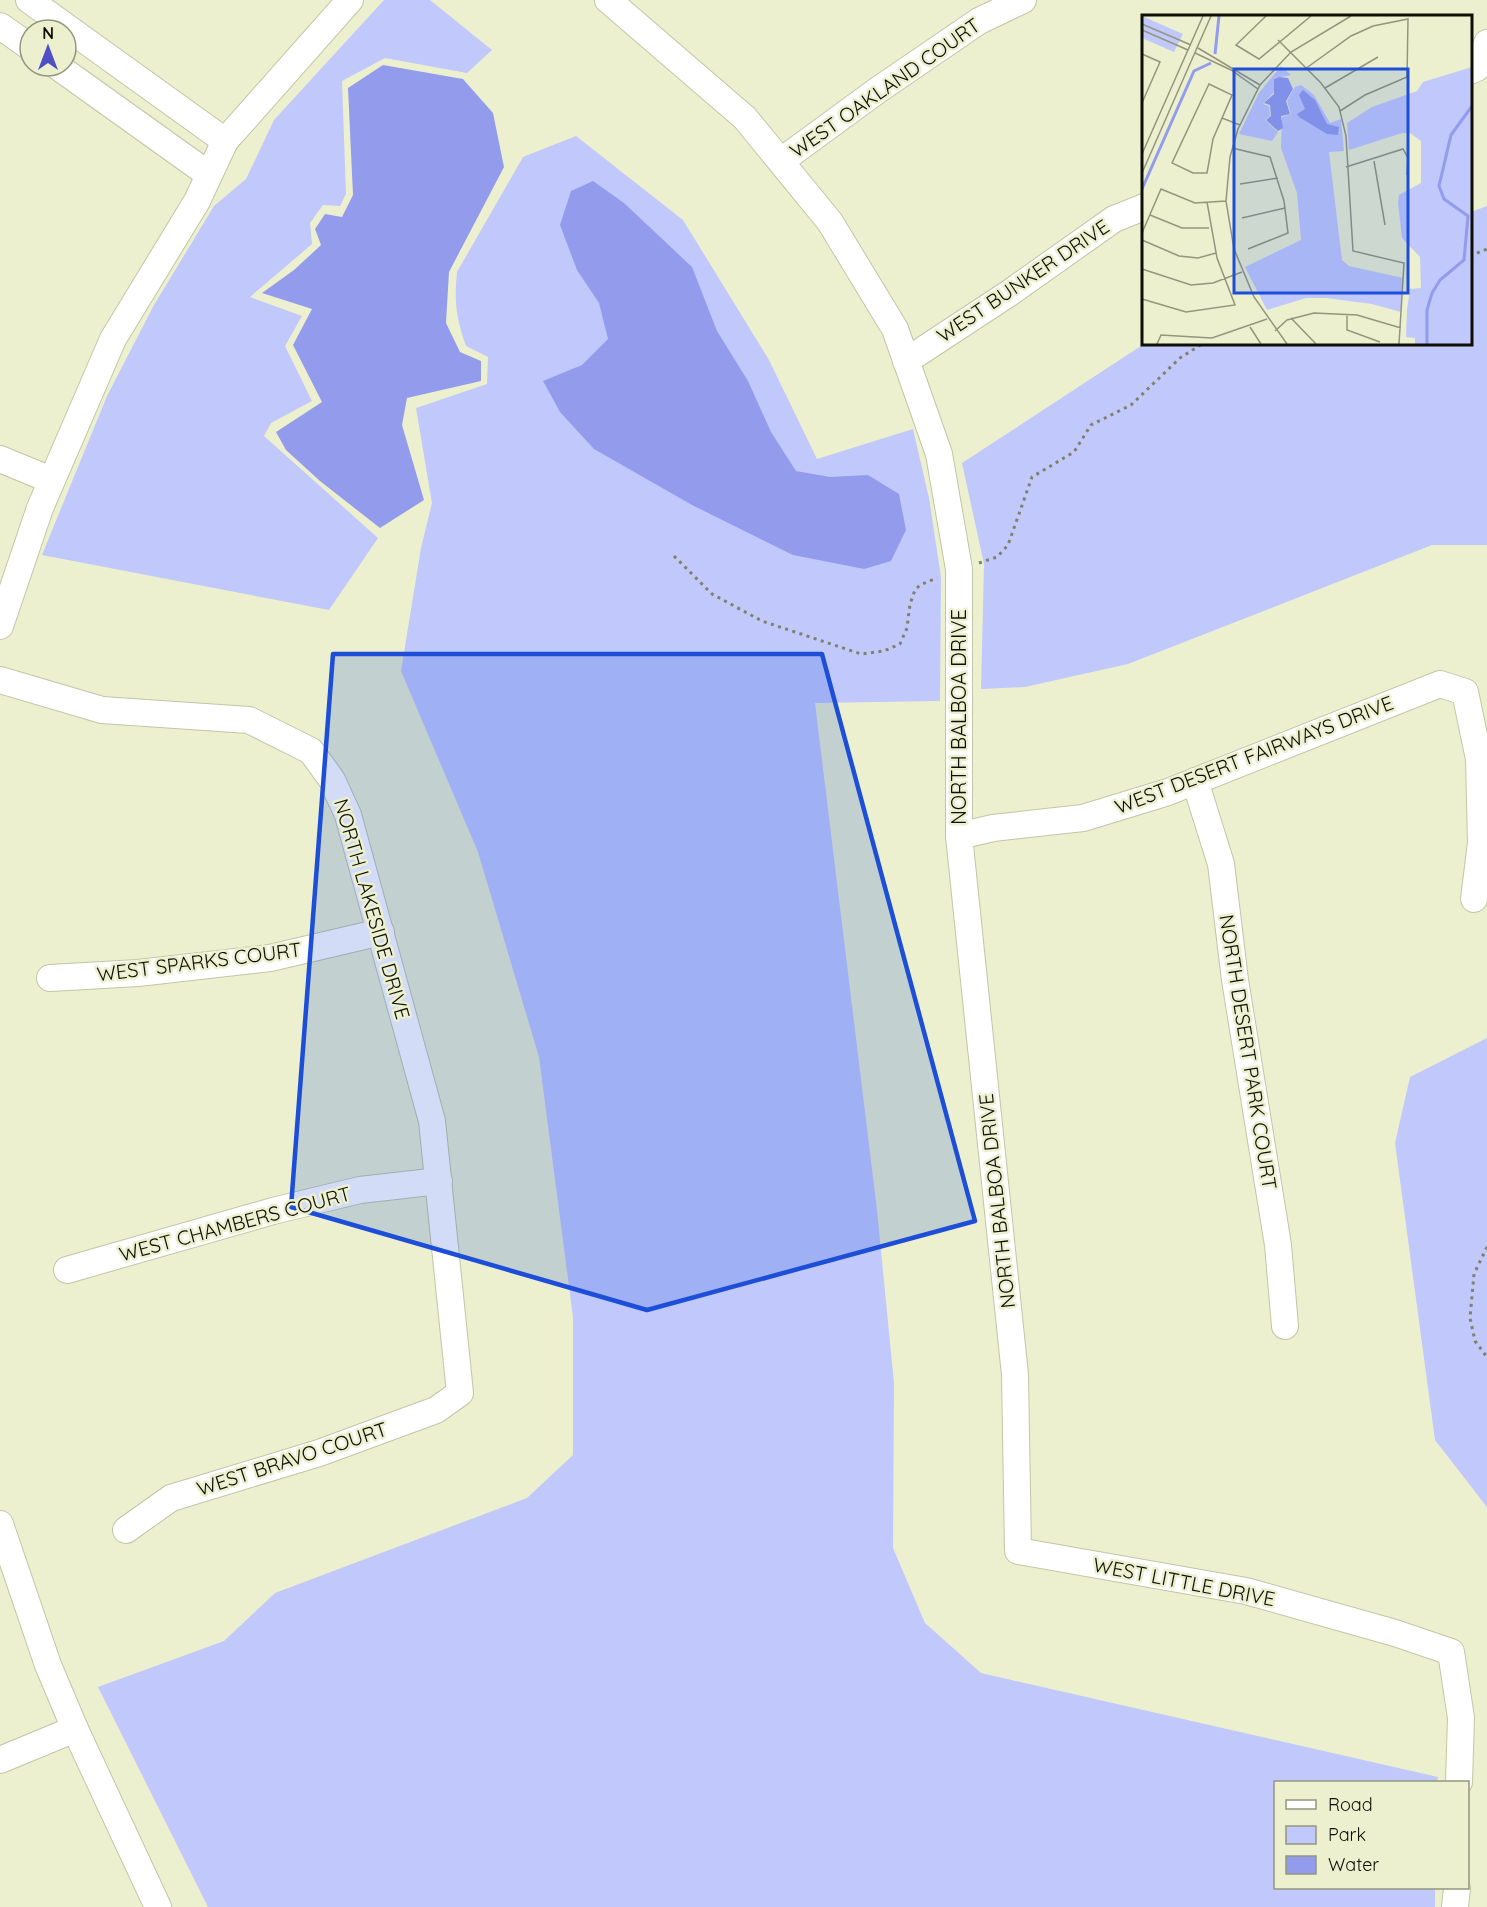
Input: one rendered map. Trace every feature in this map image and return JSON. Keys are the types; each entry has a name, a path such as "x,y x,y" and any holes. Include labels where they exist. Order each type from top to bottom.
{"street":[{"path":"29,0 225,141"},
{"path":"0,626 40,507 113,339 197,201 225,141 350,0"},
{"name":"NORTH BALBOA DRIVE","path":"609,0 746,118 830,222 895,328 939,454 959,569 959,836 1015,1375 1018,1551"},
{"name":"WEST OAKLAND COURT","path":"781,161 878,90 979,21 1023,0"},
{"path":"0,26 18,39"},
{"path":"1474,69 1487,43"},
{"path":"74,78 208,174"},
{"name":"WEST BUNKER DRIVE","path":"906,361 1008,294 1114,219 1142,207"},
{"path":"0,459 51,480"},
{"name":"NORTH LAKESIDE DRIVE","path":"0,680 102,710 249,720 311,751 332,780 348,815 432,1121 460,1393"},
{"name":"WEST DESERT FAIRWAYS DRIVE","path":"959,836 993,828 1083,818 1168,792 1440,684 1465,692 1479,759 1481,843 1474,899"},
{"name":"NORTH DESERT PARK COURT","path":"1195,781 1221,864 1235,980 1278,1245 1285,1326"},
{"name":"WEST SPARKS COURT","path":"50,978 138,973 270,958 381,932"},
{"name":"WEST CHAMBERS COURT","path":"67,1270 273,1211 360,1191 439,1180"},
{"name":"WEST BRAVO COURT","path":"126,1530 171,1498 319,1453 436,1410 460,1393"},
{"path":"0,1524 48,1665 75,1729 158,1907"},
{"name":"WEST LITTLE DRIVE","path":"1018,1551 1246,1590 1395,1633 1451,1652 1461,1718 1460,1781"},
{"path":"0,1760 75,1729"},
{"path":"1455,1907 1457,1889"}],"path":[{"path":"1472,255 1487,249"},
{"path":"980,563 997,557 1008,545 1032,477 1074,452 1091,425 1131,405 1180,358 1200,345"},
{"path":"674,556 712,594 762,621 861,654 884,651 900,645 907,628 910,604 915,590 920,585 941,577"},
{"path":"1487,1247 1474,1274 1470,1318 1475,1341 1487,1357"}],"highlighted area":[{"path":"333,654 822,654 975,1221 647,1310 291,1207"}],"green space":[{"path":"384,0 430,0 492,50 467,73 385,58 342,81 346,194 340,206 323,205 310,223 312,244 250,297 302,316 285,346 312,401 271,423 264,436 378,538 329,610 42,555 107,396 154,305 214,206 246,179 274,120"},
{"path":"576,136 683,220 769,360 817,459 913,429 929,498 941,577 940,701 815,703 877,1210 894,1383 893,1548 925,1623 981,1673 1438,1777 1437,1781 1274,1781 1274,1889 1435,1889 1435,1907 208,1907 98,1687 224,1641 275,1593 527,1498 573,1455 573,1317 539,1057 478,852 401,671 421,548 432,503 416,408 487,384 488,357 466,346 460,327 456,301 457,272 523,157"},
{"path":"1487,206 1487,545 1432,545 1128,664 1025,687 981,689 984,564 962,463 1142,345 1472,345 1472,212"},
{"path":"1487,1038 1487,1507 1435,1440 1395,1143 1410,1077"}],"water":[{"path":"383,65 463,79 493,113 504,167 449,272 446,323 460,352 481,361 481,381 407,398 402,425 424,500 380,528 320,481 286,450 276,432 322,402 293,345 312,309 262,293 294,270 321,245 315,229 325,214 342,217 353,195 348,88"},
{"path":"593,181 624,203 692,267 717,331 748,381 771,432 796,471 830,477 868,475 899,494 906,530 891,561 864,569 793,555 692,505 594,449 560,412 543,381 582,365 608,339 599,303 577,270 560,225 571,191"}]}
